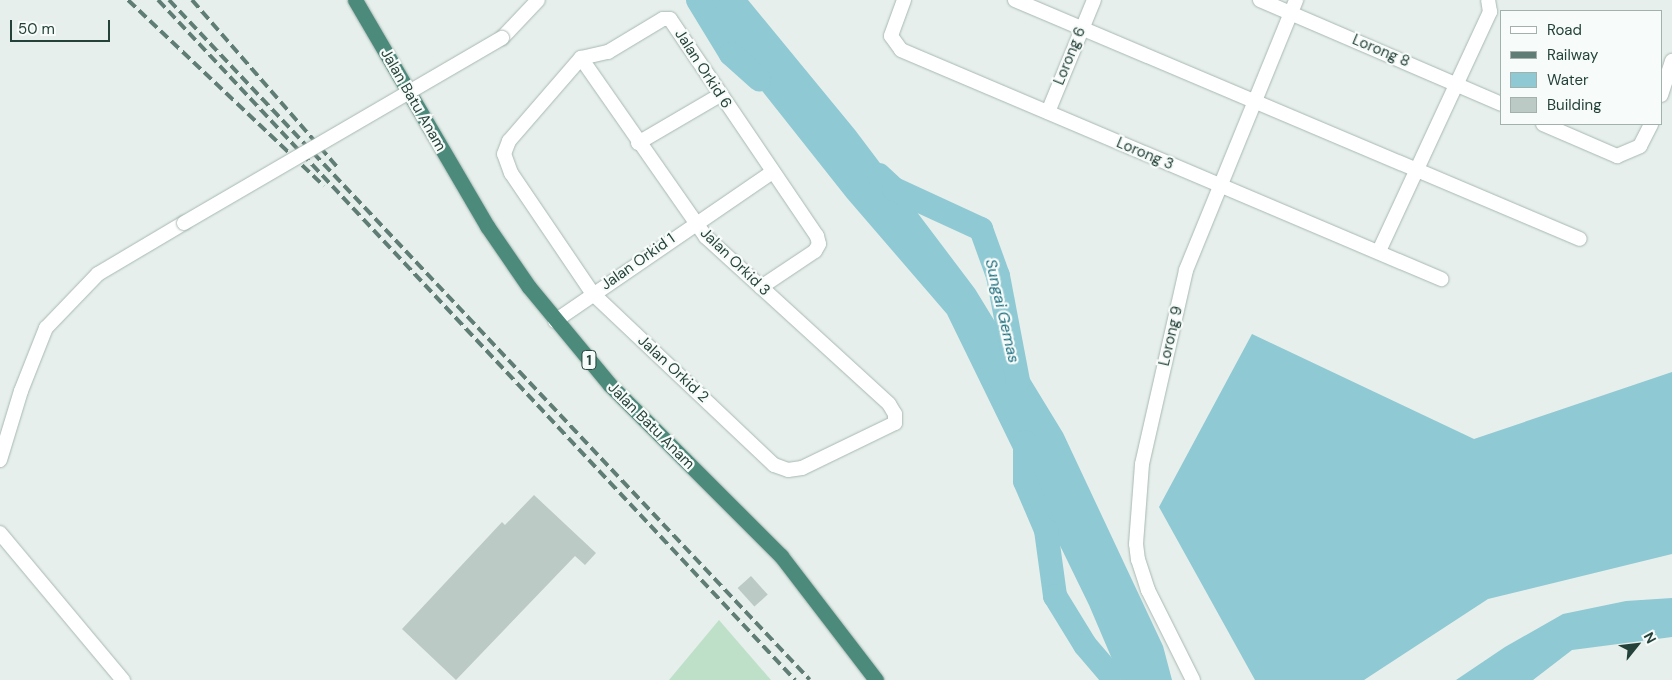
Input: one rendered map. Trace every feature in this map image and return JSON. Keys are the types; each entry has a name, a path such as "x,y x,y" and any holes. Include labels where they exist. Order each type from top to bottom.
{"highway":[{"name":"Jalan Batu Anam","path":"355,0 487,226 555,321 610,385 781,556 876,680"}],"street":[{"path":"0,460 21,391 46,328 98,274 502,38 538,0"},
{"name":"Lorong 3","path":"904,0 892,29 896,46 1441,279"},
{"path":"1014,0 1257,100 1580,239"},
{"name":"Lorong 6","path":"1048,112 1094,0"},
{"name":"Lorong 8","path":"1260,0 1500,104"},
{"name":"Lorong 9","path":"1193,680 1148,590 1138,560 1136,528 1142,464 1186,270 1257,100 1296,0"},
{"path":"1379,251 1490,12 1488,0"},
{"name":"Jalan Orkid 6","path":"582,58 608,52 668,18 772,172 813,229 819,244 809,257 761,287"},
{"name":"Jalan Orkid 3","path":"582,58 638,143 706,237 889,404 896,420"},
{"name":"Jalan Orkid 2","path":"582,58 509,141 504,154 511,173 593,294 782,469 802,468 892,426 896,420"},
{"path":"1662,92 1672,61"},
{"path":"638,143 720,95"},
{"path":"1545,125 1617,156 1640,146 1650,125"},
{"name":"Jalan Orkid 1","path":"555,321 695,223 772,172"},
{"path":"0,533 123,680"}],"green space":[{"path":"719,620 771,680 669,680"}],"water":[{"path":"690,0 748,0 855,130 975,289 1063,433 1163,646 1172,680 1121,680 1089,605 947,314 847,198"},
{"path":"1252,334 1474,439 1672,372 1672,554 1488,599 1364,680 1255,680 1159,507"},
{"path":"1672,598 1672,637 1572,650 1533,680 1456,680 1505,647 1563,614 1626,601"}],"building":[{"path":"534,495 596,553 585,565 575,556 456,680 402,629 502,522 505,525"},
{"path":"751,576 768,595 754,607 738,588"}],"waterway":[{"name":"Sungai Gemas","path":"698,0 731,54 759,79"},
{"name":"Sungai Gemas","path":"879,175 894,189 981,229 998,276 1018,381"},
{"name":"Sungai Gemas","path":"1025,442 1025,481 1046,530 1055,596 1085,645 1115,680"}],"railway":[{"path":"128,0 324,186"},
{"path":"158,0 795,680"},
{"path":"169,0 810,680"},
{"path":"192,0 338,168"}]}
